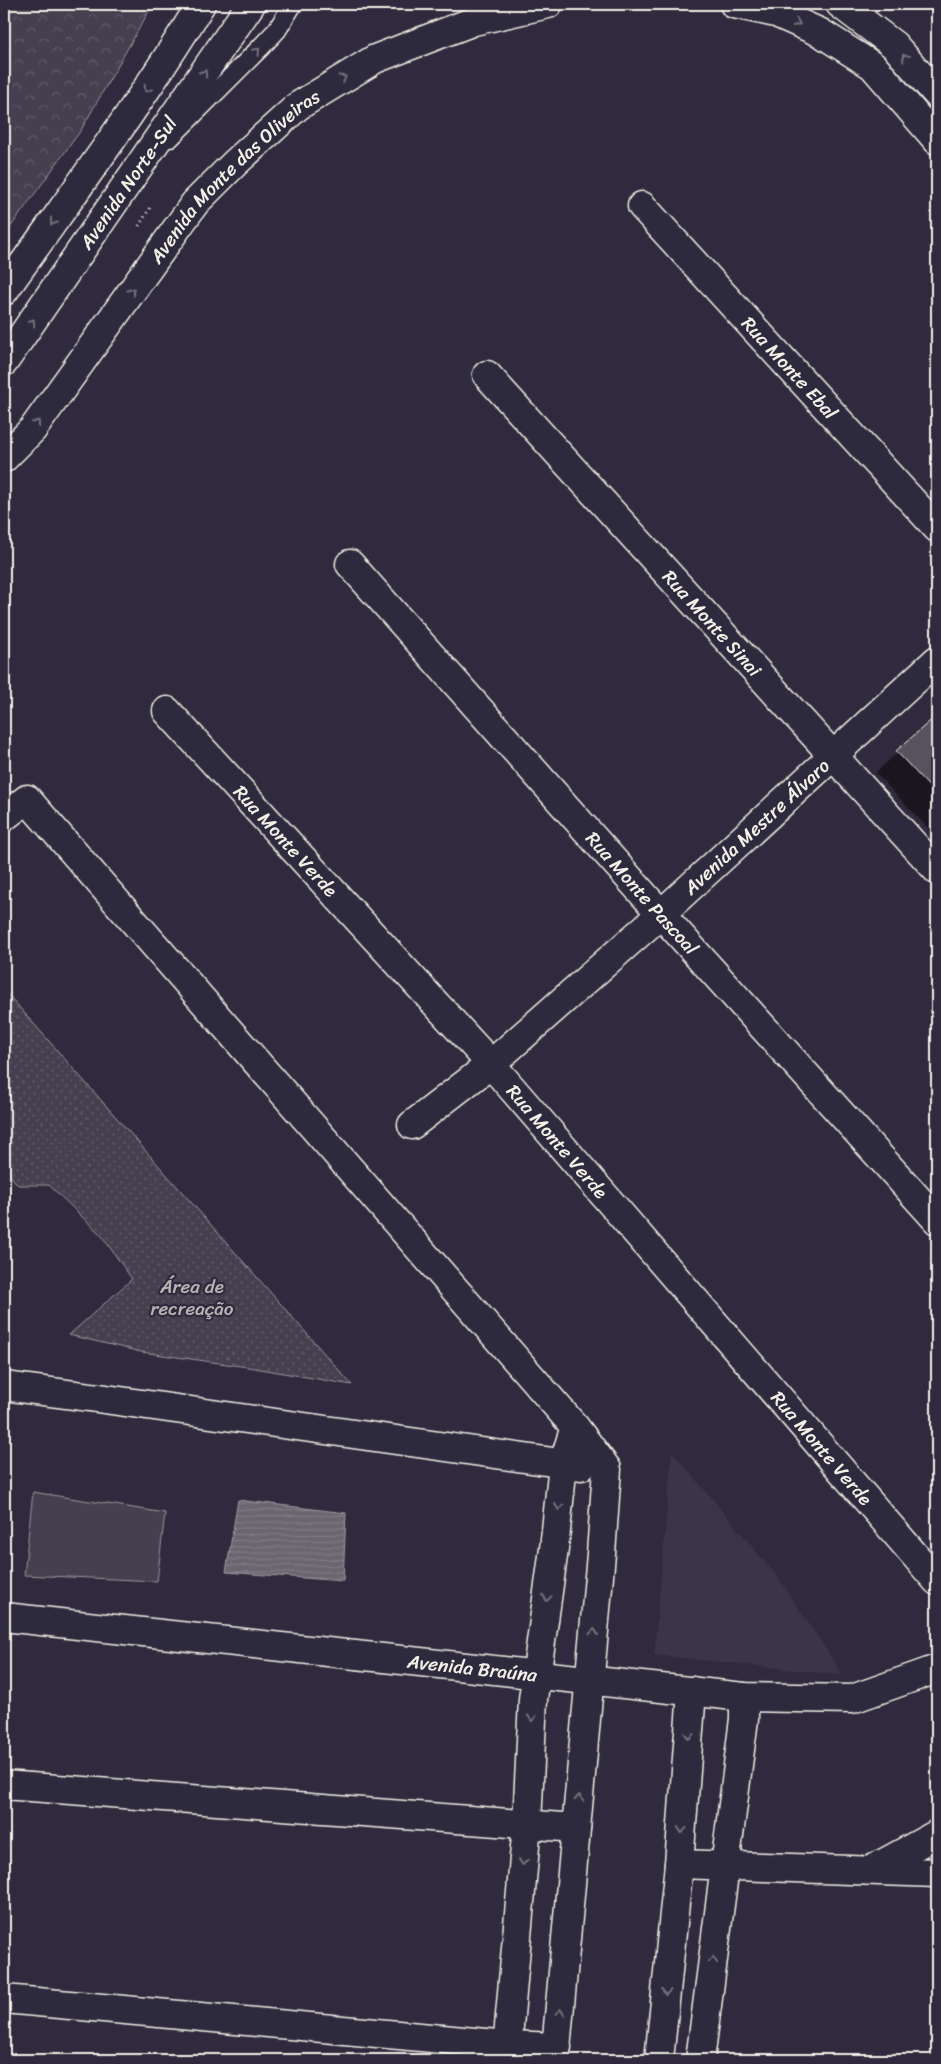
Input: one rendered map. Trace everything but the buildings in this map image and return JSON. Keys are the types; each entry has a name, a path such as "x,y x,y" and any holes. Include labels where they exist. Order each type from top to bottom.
{"street":[{"name":"Avenida Norte-Sul","path":"4,291 141,98 201,4"},
{"name":"Avenida Norte-Sul","path":"4,362 251,4"},
{"name":"Avenida Monte das Oliveiras","path":"4,458 33,429 195,203 235,163 298,106 375,59 474,21 548,4"},
{"path":"734,4 776,13 821,33 872,66 937,140"},
{"path":"840,4 894,45 937,94"},
{"name":"Rua Monte Ebal","path":"642,206 937,528"},
{"name":"Rua Monte Sinai","path":"487,374 937,870"},
{"name":"Rua Monte Pascoal","path":"350,564 661,914 937,1220"},
{"name":"Avenida Mestre Álvaro","path":"412,1125 491,1064 661,914 937,660"},
{"name":"Rua Monte Verde","path":"168,711 491,1064 937,1581"},
{"path":"4,818 27,799 575,1427 607,1469 556,2054 507,2052 4,1999"},
{"path":"8,1381 607,1469"},
{"path":"507,2052 527,1824 533,1699 554,1549 563,1464 575,1427"},
{"name":"Avenida Braúna","path":"4,1618 744,1697 852,1699 937,1669"},
{"path":"659,2060 679,1864 692,1691"},
{"path":"700,2060 744,1719 744,1697"},
{"path":"4,1785 576,1828"},
{"path":"870,1871 937,1834"},
{"path":"679,1864 937,1873"}],"lane":[{"path":"136,172 260,48 276,30 293,4"}],"shaded area":[{"path":"672,1451 777,1576 843,1675 654,1655"},
{"path":"238,1500 346,1513 343,1581 226,1572"}],"green space":[{"path":"4,4 153,4 81,130 4,236"},
{"name":"Área de recreação","path":"4,990 352,1385 255,1368 141,1352 69,1335 132,1279 101,1235 49,1185 18,1185 4,1168"},
{"path":"33,1492 165,1513 157,1581 24,1575"}]}
